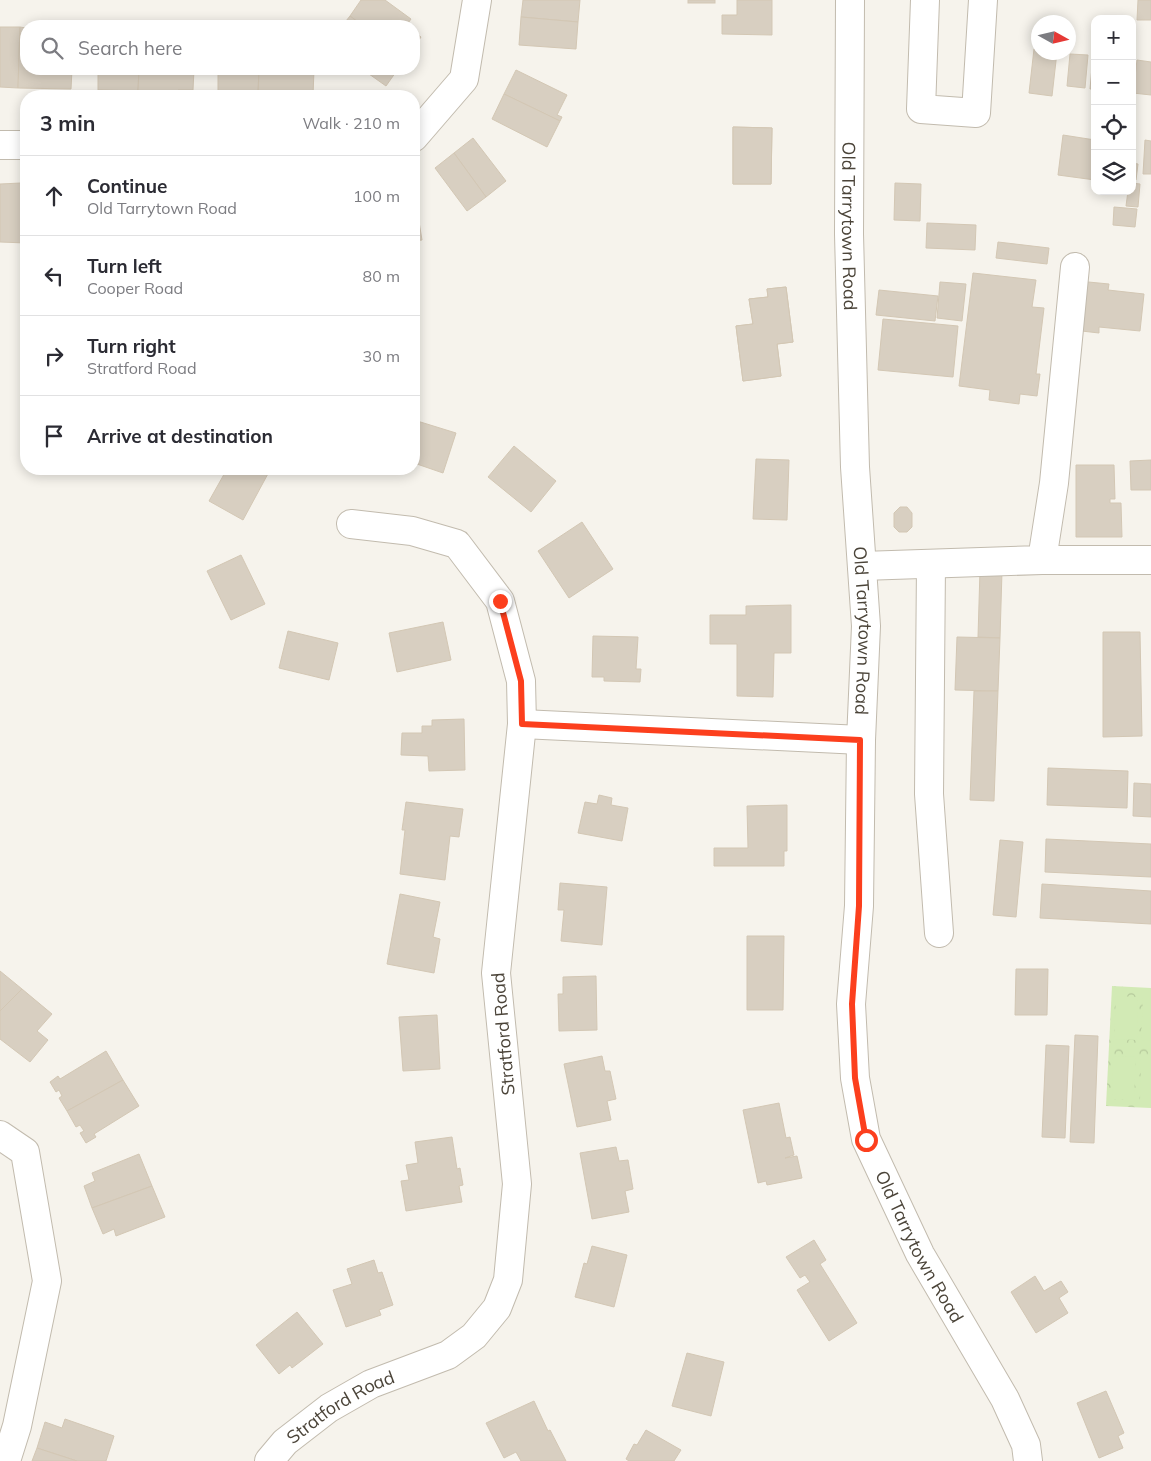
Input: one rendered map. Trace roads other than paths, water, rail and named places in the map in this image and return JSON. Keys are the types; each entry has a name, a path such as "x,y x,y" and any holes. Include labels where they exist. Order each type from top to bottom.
{"street":[{"path":"420,130 464,79 477,0"},
{"name":"Old Tarrytown Road","path":"850,0 849,234 855,467 866,626 860,740 859,906 852,1004 855,1078 866,1140 920,1254 1005,1399 1026,1445 1028,1461"},
{"path":"925,0 921,109 976,113 983,0"},
{"path":"0,145 20,145"},
{"path":"1042,560 1054,483 1075,266"},
{"name":"Stratford Road","path":"269,1461 285,1442 329,1408 371,1384 448,1355 467,1340 497,1308 508,1280 517,1184 496,972 522,724 521,681 500,601 457,544 412,531 351,524"},
{"path":"862,566 1042,560 1151,560"},
{"path":"931,564 929,794 939,933"},
{"path":"522,724 860,740"},
{"path":"0,1135 25,1152 47,1281 18,1426 6,1461"}]}
